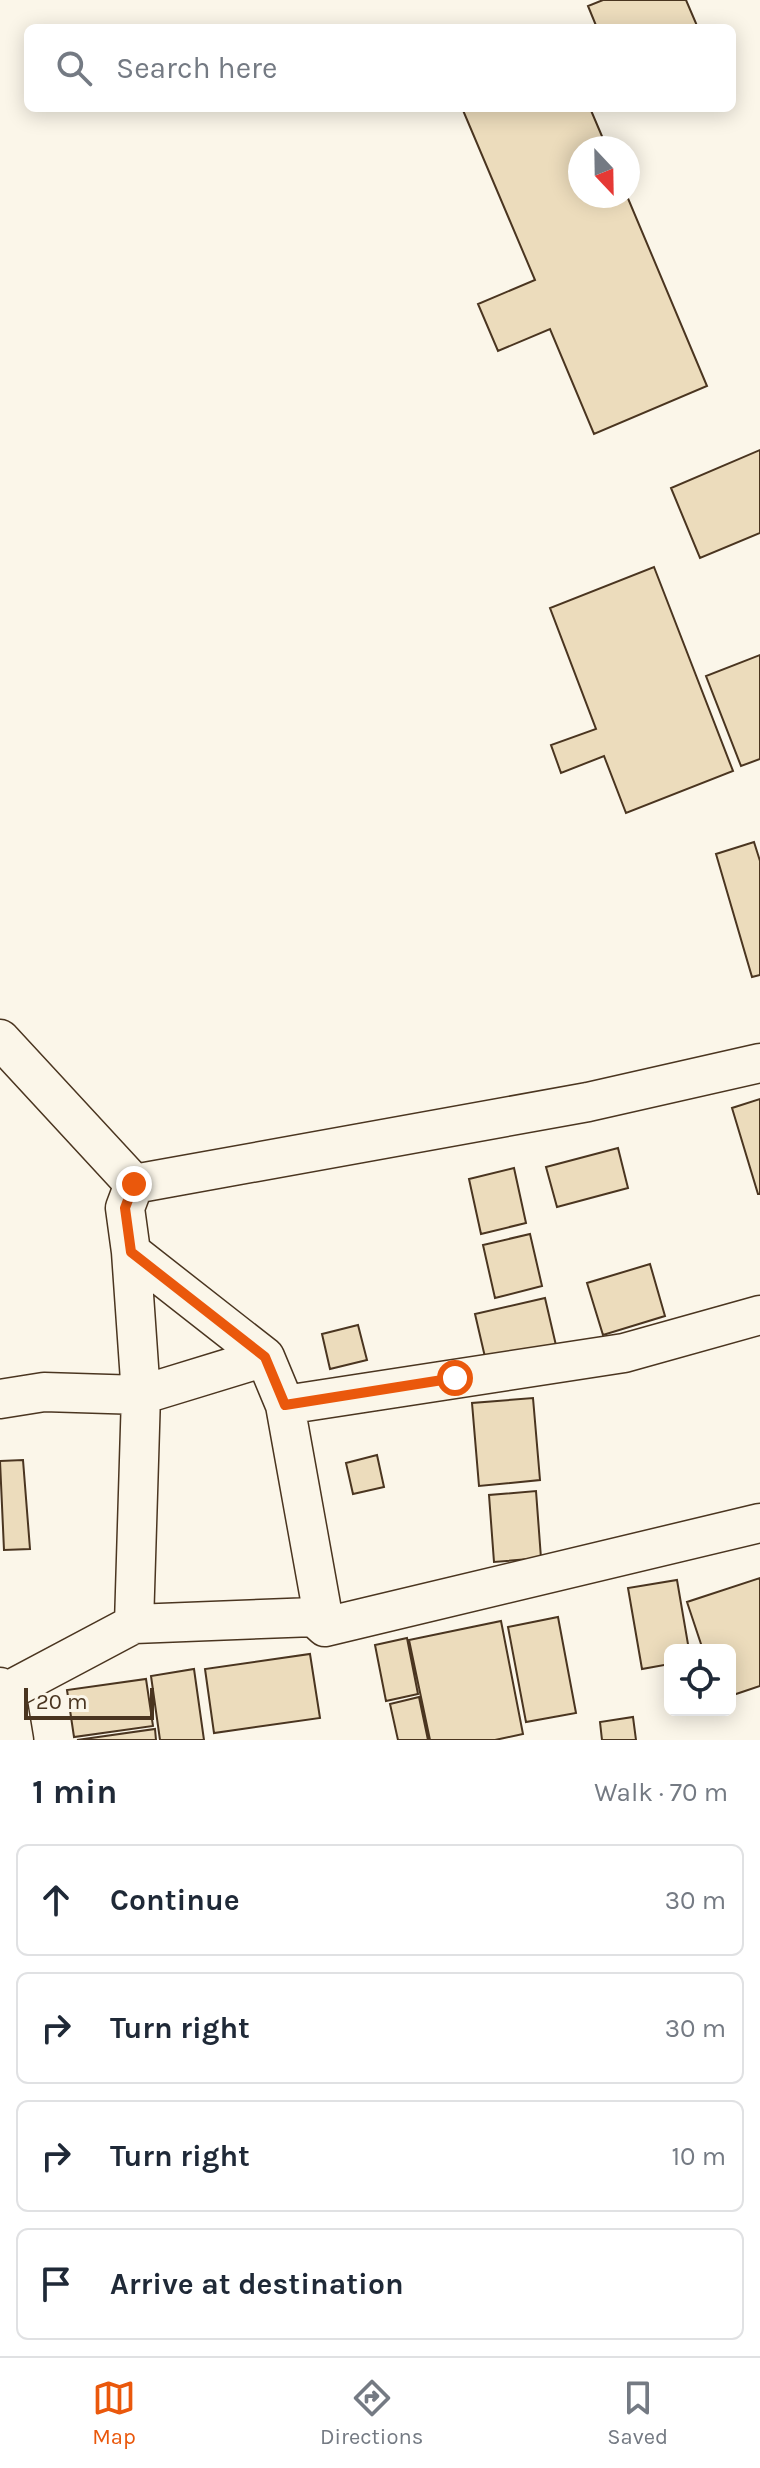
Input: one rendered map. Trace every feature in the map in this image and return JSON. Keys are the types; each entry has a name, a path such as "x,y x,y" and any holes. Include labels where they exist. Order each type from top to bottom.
{"street":[{"path":"0,1039 134,1184"},
{"path":"134,1184 588,1102 760,1063"},
{"path":"134,1184 125,1208 141,1395 134,1624"},
{"path":"131,1252 265,1357 285,1405 325,1627"},
{"path":"285,1405 624,1353 760,1315"},
{"path":"0,1399 44,1392 141,1395 265,1357"},
{"path":"325,1627 760,1523"},
{"path":"14,1740 3,1689 134,1624 314,1617 325,1627"}],"building":[{"path":"603,0 686,0 696,24 595,24 588,6"},
{"path":"464,112 592,112 602,136 568,136 568,208 632,208 707,386 594,434 550,329 498,351 478,304 535,280"},
{"path":"760,450 760,533 700,558 671,488"},
{"path":"654,567 733,771 626,813 604,756 561,773 551,745 596,729 550,608"},
{"path":"760,655 760,759 741,766 706,676"},
{"path":"754,842 760,861 760,975 752,977 716,854"},
{"path":"760,1099 760,1194 758,1194 732,1108"},
{"path":"618,1148 628,1188 557,1207 546,1167"},
{"path":"514,1168 526,1223 481,1234 469,1179"},
{"path":"530,1234 542,1286 495,1298 483,1245"},
{"path":"650,1264 665,1316 603,1335 587,1283"},
{"path":"545,1298 558,1354 488,1370 475,1314"},
{"path":"358,1325 367,1360 330,1369 322,1334"},
{"path":"533,1398 540,1480 479,1486 472,1403"},
{"path":"377,1455 384,1487 353,1494 346,1463"},
{"path":"23,1460 30,1549 4,1550 0,1461"},
{"path":"536,1491 541,1558 494,1562 489,1495"},
{"path":"760,1578 760,1686 736,1694 736,1644 701,1644 687,1602"},
{"path":"677,1580 688,1644 664,1644 664,1665 642,1669 628,1588"},
{"path":"558,1617 576,1713 526,1722 508,1627"},
{"path":"501,1621 523,1734 495,1740 430,1740 409,1640"},
{"path":"407,1638 418,1694 386,1701 375,1645"},
{"path":"310,1654 320,1718 214,1733 205,1669"},
{"path":"194,1669 204,1740 160,1740 151,1676"},
{"path":"146,1679 153,1726 74,1737 67,1690"},
{"path":"419,1697 428,1740 398,1740 390,1704"},
{"path":"633,1717 636,1740 602,1740 600,1722"},
{"path":"155,1729 156,1740 77,1740"}],"route":[{"path":"134,1184 125,1208 131,1252 265,1357 285,1405 455,1378"}]}
